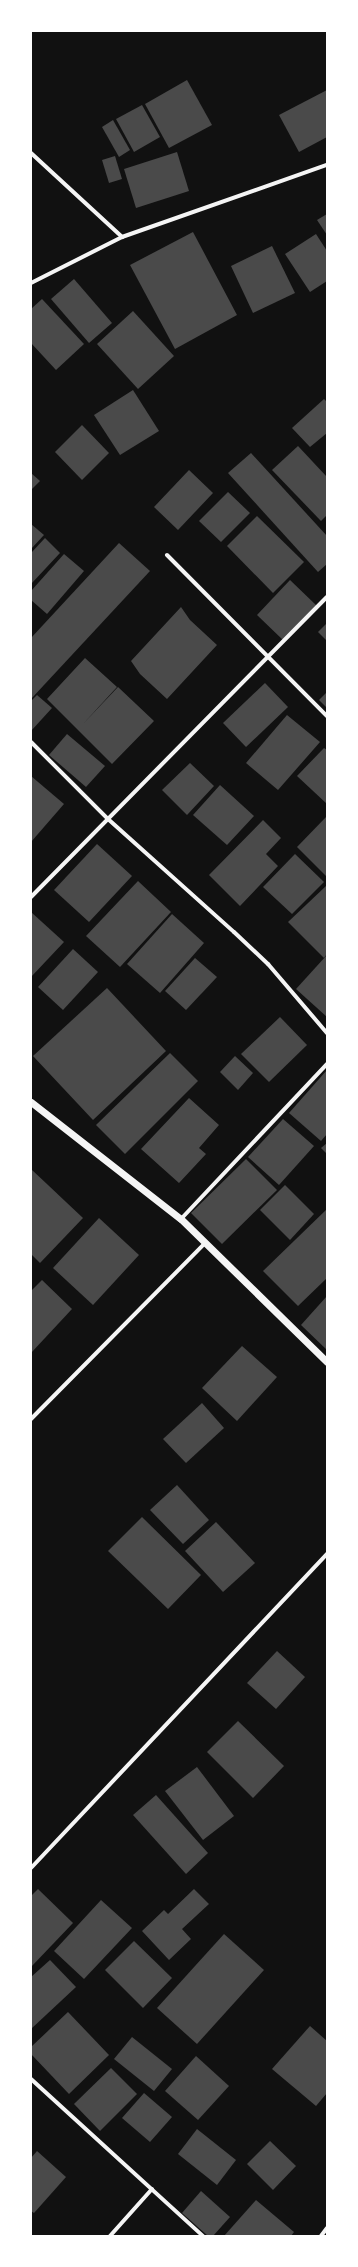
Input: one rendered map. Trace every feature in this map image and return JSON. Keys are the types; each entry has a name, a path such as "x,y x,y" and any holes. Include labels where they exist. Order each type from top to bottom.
{"street":[{"path":"31,153 122,236"},
{"path":"31,283 122,236 327,165"},
{"path":"167,555 327,716"},
{"path":"31,897 327,597"},
{"path":"31,742 108,819 262,959 327,1033"},
{"path":"181,1219 327,1064"},
{"path":"31,1102 181,1219 327,1362"},
{"path":"31,1419 205,1243"},
{"path":"31,1868 327,1554"},
{"path":"31,2079 203,2236"},
{"path":"110,2236 152,2189"},
{"path":"321,2236 327,2228"}],"building":[{"path":"187,80 212,125 169,148 145,104"},
{"path":"327,90 327,137 299,152 279,115"},
{"path":"142,105 160,137 134,152 116,119"},
{"path":"113,120 130,150 119,157 102,127"},
{"path":"177,152 189,191 136,208 124,169"},
{"path":"115,156 122,179 109,183 102,160"},
{"path":"327,214 327,235 317,220"},
{"path":"193,232 237,315 175,349 130,265"},
{"path":"316,234 327,251 327,281 310,292 285,254"},
{"path":"272,246 295,293 253,313 231,266"},
{"path":"74,279 112,323 89,343 51,299"},
{"path":"42,299 84,344 56,370 31,343 31,309"},
{"path":"133,311 174,356 138,389 97,344"},
{"path":"133,390 159,431 120,455 94,415"},
{"path":"324,399 327,402 327,433 310,447 292,428"},
{"path":"82,425 109,453 82,480 55,452"},
{"path":"298,446 327,477 327,515 321,521 272,470"},
{"path":"251,453 327,536 327,564 318,572 228,473"},
{"path":"189,470 213,493 178,530 154,507"},
{"path":"31,473 40,481 31,490"},
{"path":"228,492 250,513 221,542 199,521"},
{"path":"257,516 304,562 273,593 227,546"},
{"path":"31,524 44,535 31,549"},
{"path":"45,538 60,553 31,584 31,553"},
{"path":"119,543 150,571 31,699 31,638"},
{"path":"64,554 84,571 47,614 31,600 31,591"},
{"path":"290,580 317,606 284,641 257,615"},
{"path":"181,607 190,620 217,645 167,699 140,674 131,661"},
{"path":"327,623 327,641 318,632"},
{"path":"85,658 117,687 83,724 118,687 154,721 112,764 47,699"},
{"path":"265,683 288,707 246,747 223,723"},
{"path":"327,692 327,708 319,700"},
{"path":"37,695 52,708 31,731 31,701"},
{"path":"287,715 320,742 278,790 246,763"},
{"path":"67,734 105,766 86,787 49,755"},
{"path":"324,748 327,750 327,804 297,776"},
{"path":"190,763 214,786 187,815 162,790"},
{"path":"31,776 64,804 31,842"},
{"path":"220,785 254,816 227,845 193,815"},
{"path":"327,816 327,877 297,847"},
{"path":"263,820 281,838 266,854 278,866 240,906 209,875"},
{"path":"97,844 132,876 89,922 54,890"},
{"path":"295,854 324,882 292,914 263,887"},
{"path":"138,881 171,912 120,967 86,936"},
{"path":"326,886 327,954 324,958 288,922"},
{"path":"31,912 64,942 31,977"},
{"path":"172,914 204,943 160,993 127,964"},
{"path":"73,949 98,972 63,1010 38,987"},
{"path":"326,956 327,957 327,1017 296,989"},
{"path":"195,958 217,977 186,1010 165,991"},
{"path":"107,988 166,1051 93,1120 33,1056"},
{"path":"280,1017 307,1045 269,1082 241,1054"},
{"path":"170,1053 198,1081 125,1154 96,1125"},
{"path":"235,1056 253,1073 238,1090 220,1072"},
{"path":"327,1070 327,1134 321,1141 289,1113"},
{"path":"189,1098 219,1125 199,1148 206,1154 179,1183 141,1149"},
{"path":"283,1119 314,1146 279,1185 248,1157"},
{"path":"327,1143 327,1154 321,1148"},
{"path":"246,1159 277,1190 222,1244 191,1213"},
{"path":"31,1169 83,1218 40,1263 31,1254"},
{"path":"285,1185 314,1214 290,1240 260,1210"},
{"path":"327,1209 327,1278 298,1306 263,1271"},
{"path":"99,1218 139,1255 93,1305 53,1268"},
{"path":"42,1280 72,1309 31,1353 31,1291"},
{"path":"327,1296 327,1350 301,1325"},
{"path":"242,1346 277,1377 237,1421 202,1388"},
{"path":"202,1403 224,1428 186,1463 163,1439"},
{"path":"177,1485 209,1520 183,1544 150,1510"},
{"path":"142,1517 201,1575 168,1609 108,1551"},
{"path":"216,1522 255,1563 223,1592 185,1551"},
{"path":"277,1651 305,1677 276,1709 247,1683"},
{"path":"238,1721 284,1766 253,1798 207,1752"},
{"path":"197,1767 234,1816 203,1840 165,1791"},
{"path":"156,1795 208,1853 186,1874 133,1815"},
{"path":"38,1889 73,1923 31,1967 31,1896"},
{"path":"194,1889 209,1904 182,1929 191,1939 169,1960 142,1931 164,1910 168,1914"},
{"path":"101,1900 132,1928 84,1979 54,1951"},
{"path":"224,1934 264,1970 197,2044 157,2008"},
{"path":"134,1941 172,1978 143,2008 105,1970"},
{"path":"50,1960 76,1987 31,2029 31,1977"},
{"path":"68,2012 109,2055 69,2094 31,2054 31,2047"},
{"path":"310,2026 327,2041 327,2093 316,2106 272,2069"},
{"path":"132,2037 172,2069 154,2091 114,2059"},
{"path":"196,2056 229,2086 198,2120 165,2091"},
{"path":"111,2068 137,2094 100,2131 74,2104"},
{"path":"144,2093 172,2117 150,2142 122,2118"},
{"path":"197,2129 236,2160 217,2185 178,2154"},
{"path":"270,2141 296,2166 273,2190 247,2164"},
{"path":"37,2151 66,2177 34,2213 31,2211 31,2158"},
{"path":"201,2191 230,2217 213,2236 208,2236 182,2213"},
{"path":"256,2200 294,2232 291,2236 224,2236"}]}
